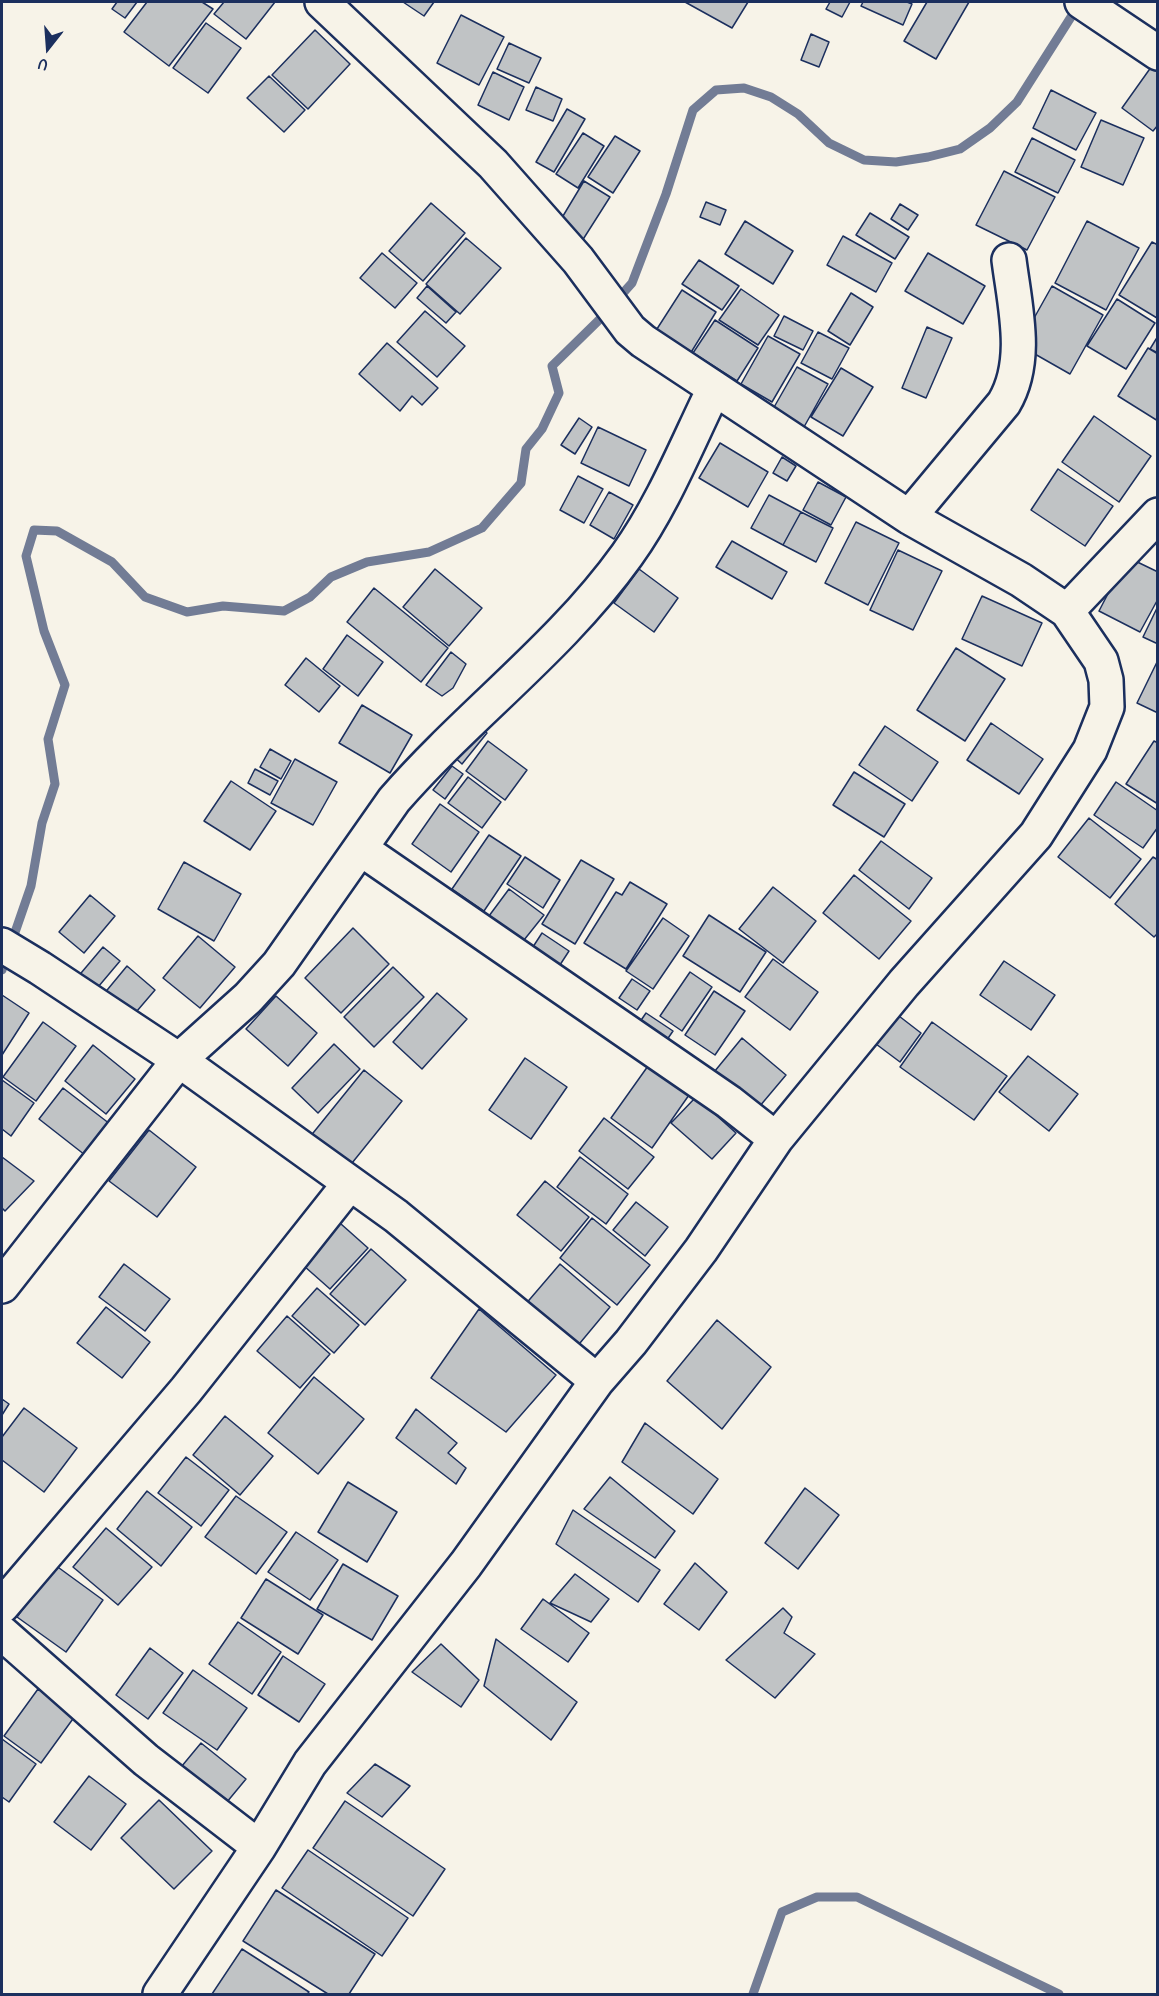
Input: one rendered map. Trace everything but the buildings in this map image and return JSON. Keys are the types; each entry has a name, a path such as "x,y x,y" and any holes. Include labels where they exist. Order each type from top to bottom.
{"street":[{"path":"160,1995 259,1847 310,1763 466,1564 597,1381 632,1342 702,1250 776,1139 904,983 1036,835 1090,750 1107,707 1106,680 1101,661 1067,611 1021,580 909,517 656,352 630,330 545,221 493,164 322,2"},
{"path":"1082,2 1158,53"},
{"path":"909,517 1004,403 1013,387 1019,356 1009,260"},
{"path":"2,1286 180,1060 248,998 279,964 379,820 416,775 568,626 627,555 652,514 714,388"},
{"path":"1067,611 1158,515"},
{"path":"361,849 729,1102 776,1139"},
{"path":"2,945 180,1060 396,1216 597,1381"},
{"path":"2,1606 186,1390 350,1183"},
{"path":"2,1632 146,1760 259,1847"}],"waterway":[{"path":"2,970 31,886 42,823 55,784 48,739 65,685 44,631 26,556 34,530 57,531 112,562 145,597 187,612 223,606 284,611 310,597 331,577 367,562 429,552 482,528 521,483 526,449 542,429 559,393 552,366 598,321 632,283 666,194 693,110 716,90 744,88 771,97 798,114 829,143 864,160 896,162 960,149 990,128 1017,102 1078,6"},
{"path":"753,1994 782,1912 817,1897 857,1897 1059,1994"}]}
